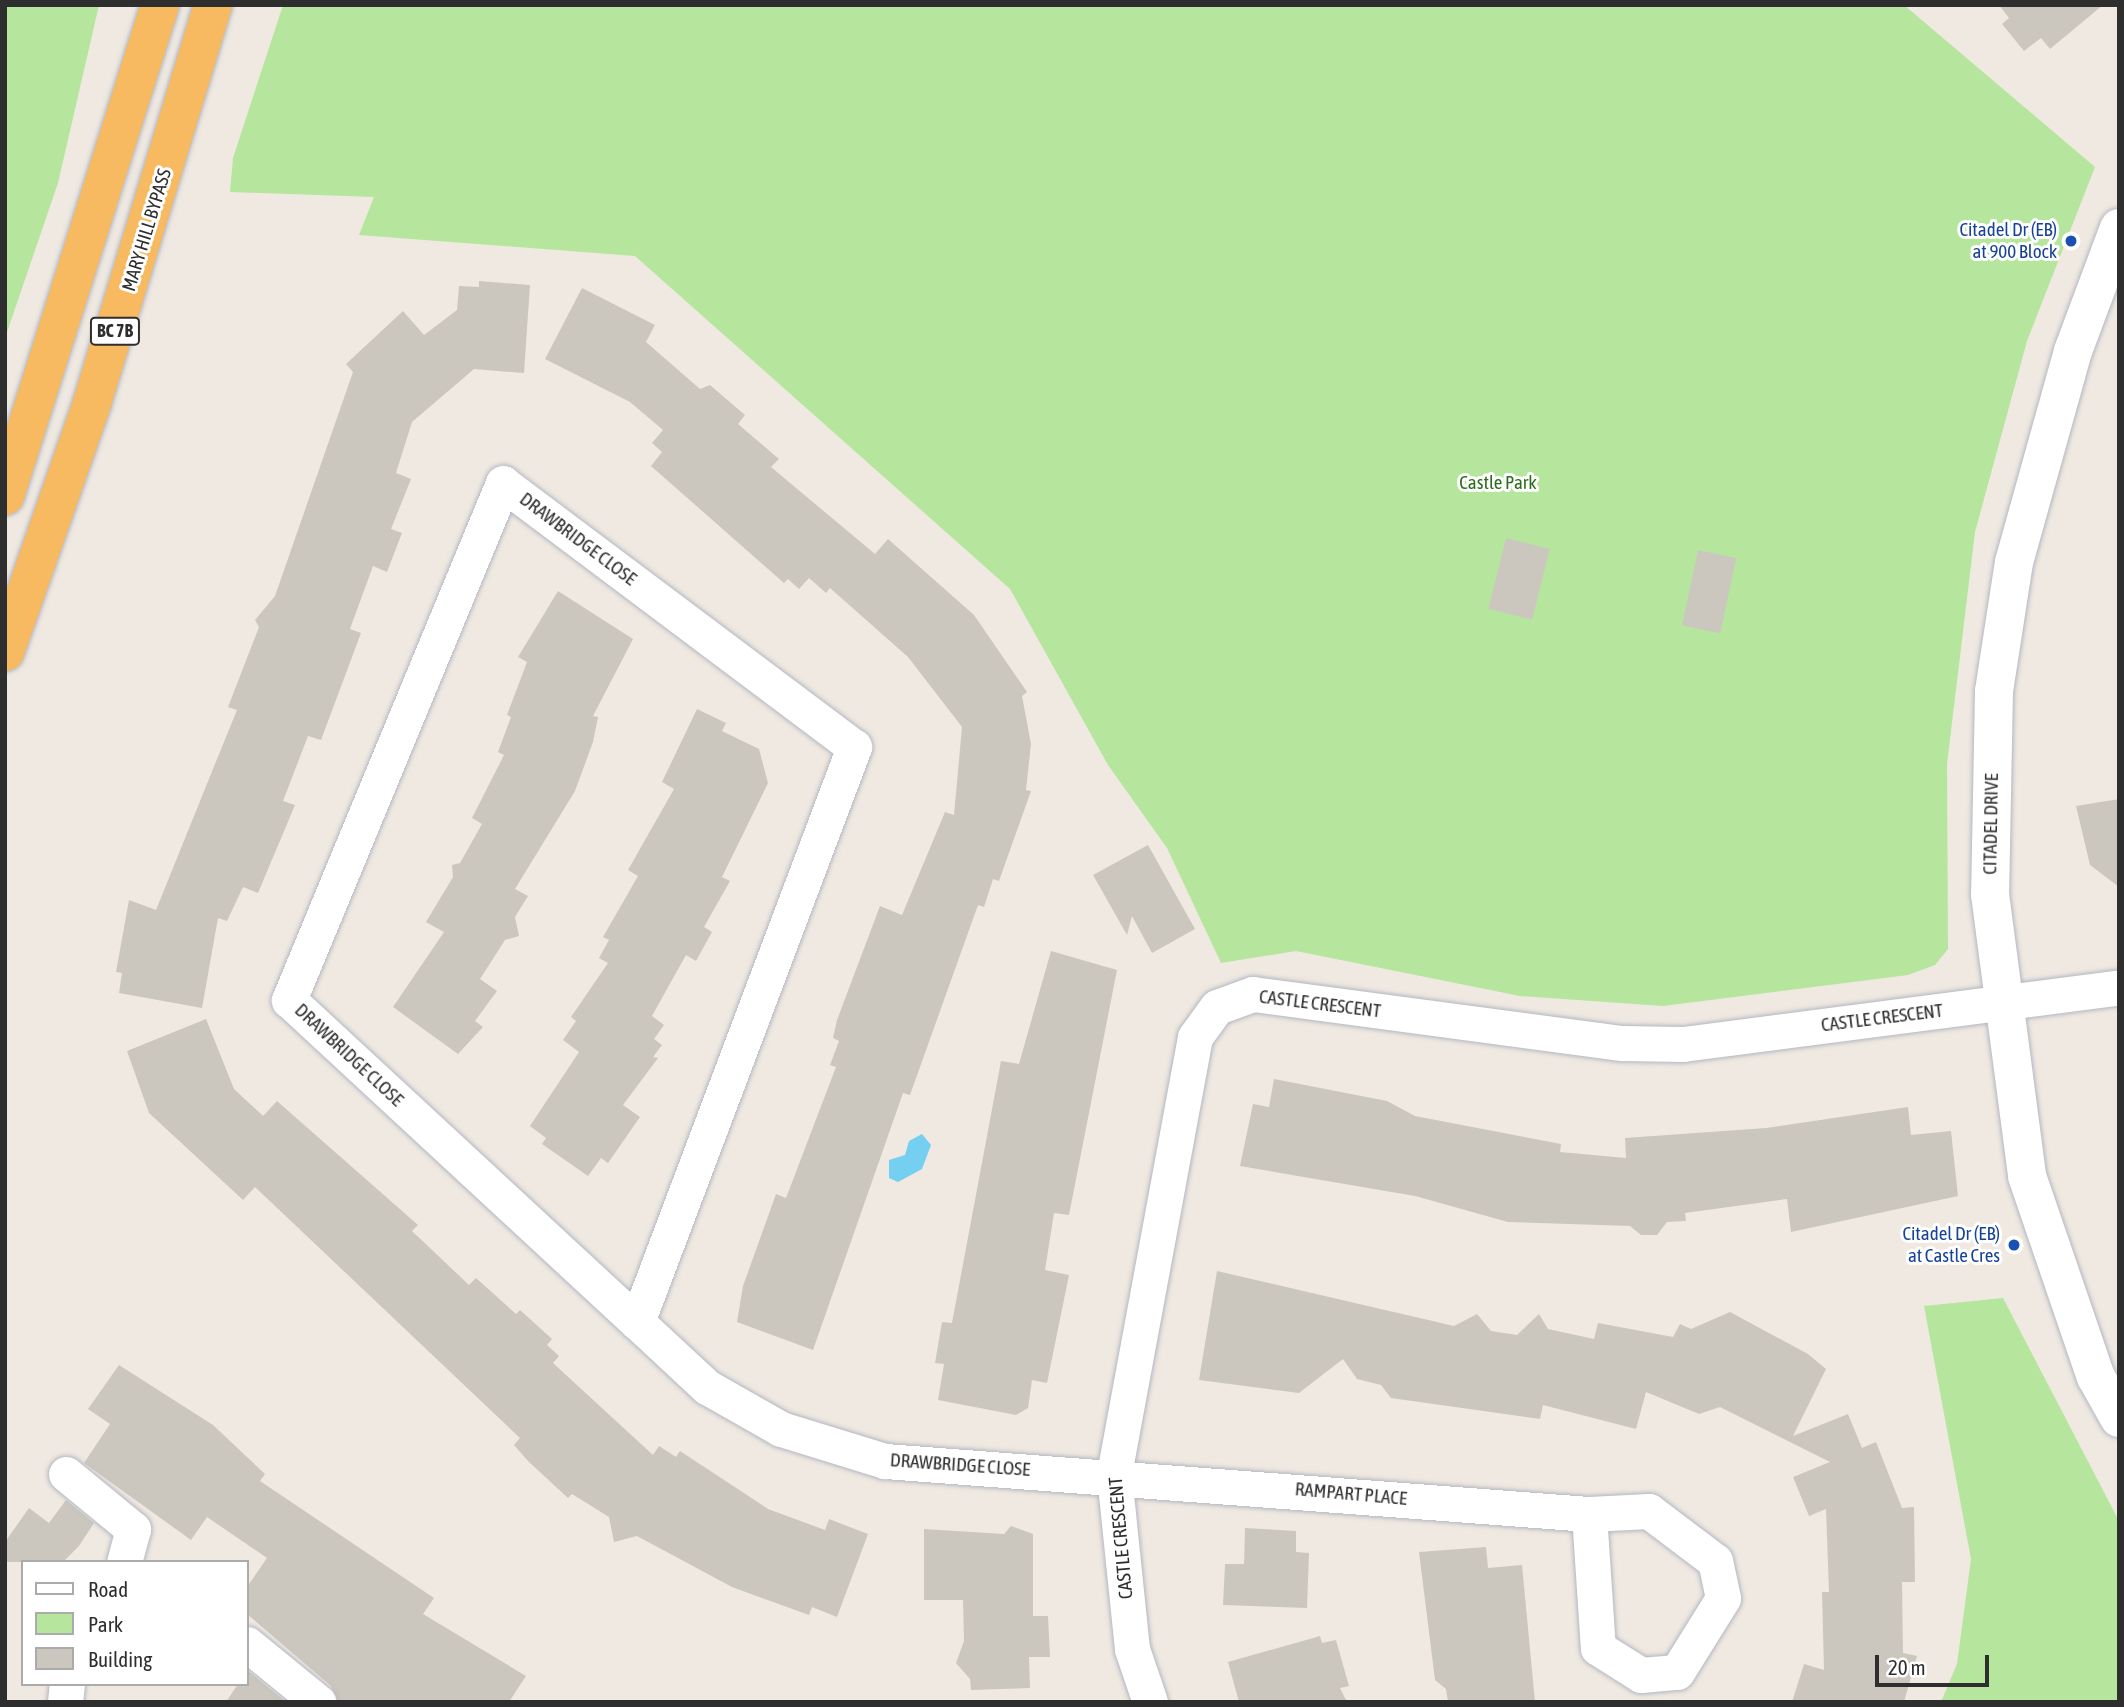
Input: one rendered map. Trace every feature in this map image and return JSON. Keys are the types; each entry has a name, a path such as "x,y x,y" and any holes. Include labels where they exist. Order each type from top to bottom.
{"highway":[{"name":"BC 7B","path":"5,496 160,5"},
{"name":"MARY HILL BYPASS","path":"5,652 93,403 213,5"}],"street":[{"name":"CITADEL DRIVE","path":"2119,228 2042,457 2014,562 1994,691 1990,894 2007,1005 2027,1177 2096,1377 2119,1418"},
{"name":"DRAWBRIDGE CLOSE","path":"637,1322 854,747 503,482 289,1000 637,1322 708,1387 781,1429 885,1461 1114,1474"},
{"name":"CASTLE CRESCENT","path":"1150,1702 1132,1649 1114,1474 1195,1037 1217,1007 1253,994 1622,1043 1682,1044 2007,1005 2119,987"},
{"path":"66,1474 134,1529 134,1558"},
{"name":"RAMPART PLACE","path":"1114,1474 1589,1514 1650,1511 1715,1560 1723,1598 1677,1672 1641,1675 1598,1648 1589,1514"},
{"path":"248,1645 318,1702"}],"green space":[{"path":"5,5 99,5 58,183 5,338"},
{"name":"Castle Park","path":"283,5 1904,5 2095,167 2027,341 1975,532 1947,764 1948,949 1935,965 1908,975 1663,1006 1520,996 1296,951 1221,963 1167,848 1108,765 1010,589 635,256 359,235 374,197 230,192 233,158"},
{"path":"2003,1298 2119,1521 2119,1702 1941,1702 1957,1664 1971,1559 1924,1306"}],"water":[{"path":"922,1134 931,1145 922,1169 898,1182 889,1178 889,1160 905,1155 909,1141"}],"building":[{"path":"1999,5 2103,5 2050,49 2041,38 2024,51 2002,24 2009,18"},
{"path":"479,281 530,285 524,373 474,369 412,422 396,473 411,479 391,529 402,533 387,572 373,566 350,629 361,633 321,740 308,736 283,801 295,805 258,893 243,887 227,921 218,918 202,1008 119,993 122,973 116,972 129,900 156,910 237,710 228,707 259,627 255,620 275,596 353,372 346,364 403,311 424,335 457,310 459,286 479,287"},
{"path":"582,288 655,325 646,342 700,389 710,385 745,415 738,424 779,459 771,467 875,554 888,539 974,615 1027,692 1022,696 1031,744 1026,790 1031,791 999,881 993,879 984,907 978,905 910,1095 903,1093 813,1350 737,1322 743,1286 776,1194 786,1198 836,1067 830,1065 839,1041 833,1038 837,1020 880,906 902,915 945,812 954,815 962,727 908,657 830,588 826,593 809,578 799,589 788,579 784,583 651,466 662,452 652,443 663,430 630,402 545,359"},
{"path":"1506,538 1550,549 1532,620 1488,609"},
{"path":"1698,550 1736,558 1720,633 1682,625"},
{"path":"558,591 633,639 593,716 598,717 593,742 575,791 515,889 528,896 515,917 519,936 505,940 480,979 497,991 475,1021 483,1027 458,1054 393,1007 444,932 426,922 453,877 452,865 460,863 482,824 472,818 504,755 498,752 511,717 507,715 527,662 518,657"},
{"path":"697,709 726,723 722,731 759,749 768,783 722,877 730,881 704,927 712,932 696,961 686,955 652,1016 664,1025 654,1039 662,1045 653,1057 658,1058 623,1105 640,1117 608,1163 601,1158 588,1176 542,1144 546,1138 530,1126 579,1052 563,1040 576,1021 571,1017 608,963 599,958 609,940 603,937 638,876 628,870 674,789 662,782"},
{"path":"2119,799 2119,887 2090,865 2076,806"},
{"path":"1148,845 1195,929 1152,953 1132,916 1127,935 1093,875"},
{"path":"1051,951 1117,970 1069,1215 1054,1213 1045,1270 1069,1275 1047,1383 1032,1380 1028,1408 1016,1415 938,1400 944,1364 935,1363 942,1322 952,1323 1001,1061 1019,1064"},
{"path":"206,1019 234,1089 263,1116 277,1101 418,1225 412,1231 469,1285 476,1278 516,1314 520,1310 552,1339 547,1345 559,1356 553,1363 653,1455 659,1446 676,1457 680,1451 768,1509 825,1530 829,1519 868,1534 837,1617 812,1607 809,1615 732,1587 637,1536 614,1542 609,1517 572,1494 568,1498 528,1461 514,1445 520,1438 255,1187 243,1200 149,1113 127,1051"},
{"path":"1274,1079 1387,1101 1415,1116 1561,1144 1560,1152 1626,1158 1625,1138 1766,1128 1908,1107 1911,1135 1951,1131 1958,1196 1791,1232 1787,1199 1685,1213 1686,1221 1667,1222 1657,1235 1641,1235 1630,1226 1508,1222 1415,1196 1240,1166 1253,1104 1269,1107"},
{"path":"1217,1271 1454,1326 1477,1314 1491,1331 1517,1335 1539,1314 1548,1329 1594,1339 1598,1323 1673,1337 1680,1324 1691,1329 1730,1312 1808,1354 1826,1369 1793,1436 1848,1414 1862,1448 1876,1442 1902,1508 1914,1507 1915,1582 1902,1582 1903,1653 1917,1656 1904,1702 1792,1702 1804,1664 1824,1670 1822,1592 1829,1592 1826,1509 1809,1516 1793,1477 1830,1462 1720,1407 1699,1414 1646,1392 1636,1429 1543,1405 1540,1419 1391,1398 1381,1385 1357,1379 1343,1359 1299,1393 1199,1380"},
{"path":"119,1365 213,1425 265,1474 260,1481 434,1598 423,1614 526,1676 509,1702 338,1702 331,1686 248,1615 248,1586 267,1558 207,1517 191,1540 84,1463 110,1424 88,1409"},
{"path":"66,1500 94,1523 79,1546 65,1560 5,1562 5,1542 29,1508 49,1523"},
{"path":"1011,1526 1033,1534 1033,1616 1048,1616 1050,1657 1029,1657 1030,1688 971,1690 970,1679 956,1663 964,1641 963,1600 924,1600 924,1529 1004,1534"},
{"path":"1245,1528 1296,1531 1296,1552 1309,1553 1307,1608 1223,1605 1225,1564 1244,1564"},
{"path":"1486,1547 1488,1568 1522,1565 1535,1702 1448,1702 1446,1689 1435,1680 1419,1552"},
{"path":"1320,1636 1322,1643 1336,1640 1349,1686 1340,1688 1347,1702 1239,1702 1228,1662"},
{"path":"248,1671 286,1702 226,1702 237,1686 248,1686"}],"place":[{"name":"Citadel Dr (EB) at 900 Block","path":"2071,241"},
{"name":"Citadel Dr (EB) at Castle Cres","path":"2014,1245"}]}
